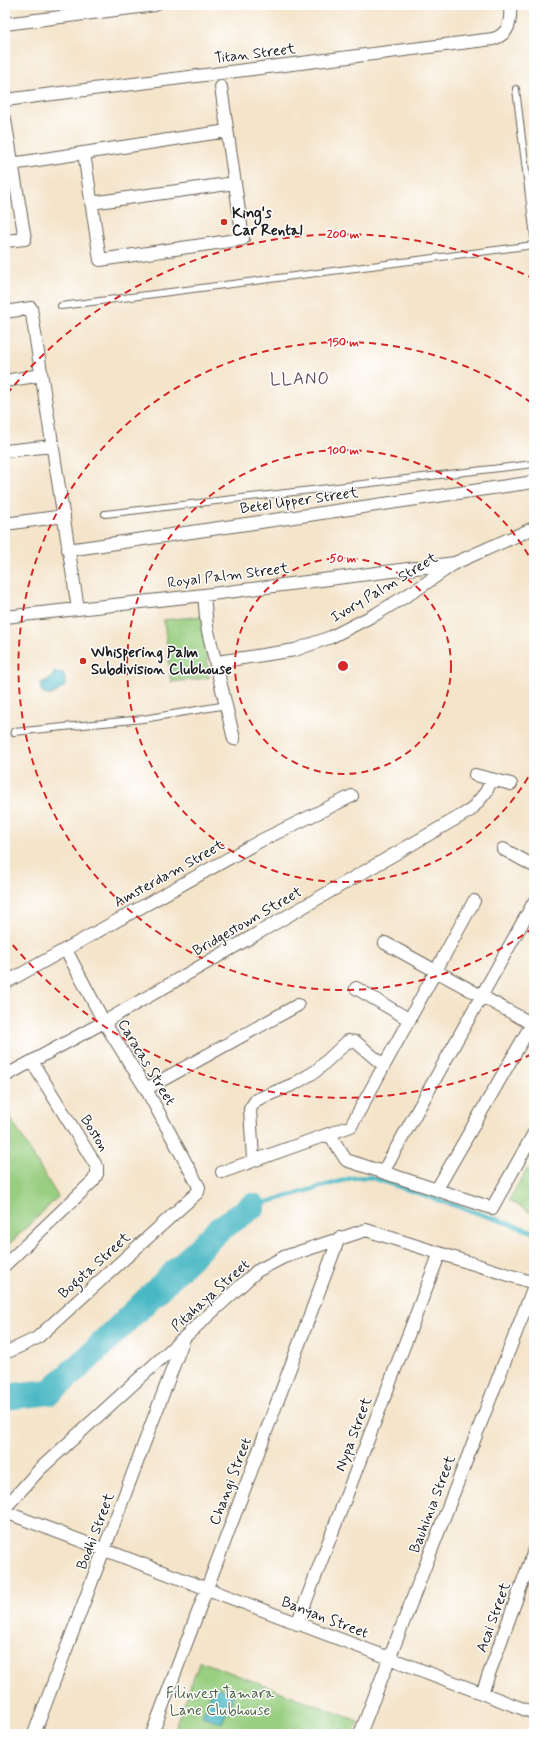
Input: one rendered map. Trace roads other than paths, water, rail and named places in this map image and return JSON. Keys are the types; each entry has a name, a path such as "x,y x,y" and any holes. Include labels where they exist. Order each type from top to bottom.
{"street":[{"path":"5,24 155,5"},
{"name":"Titan Street","path":"5,100 493,39 501,36 506,31 511,16 510,5"},
{"path":"84,153 100,260 243,239 221,87"},
{"path":"5,120 9,165 25,239 5,241"},
{"path":"9,165 227,131"},
{"path":"91,203 235,183"},
{"path":"5,312 30,308 78,609"},
{"path":"5,381 41,375"},
{"path":"5,451 52,446"},
{"name":"Betel Upper Street","path":"68,550 534,482"},
{"path":"5,524 64,516"},
{"name":"Ivory Palm Street","path":"217,662 295,650 331,637 403,598 455,563 534,528"},
{"name":"Royal Palm Street","path":"5,617 204,595 455,563"},
{"path":"204,595 207,627 217,662 234,739"},
{"path":"475,775 511,784"},
{"name":"Bridgestown Street","path":"5,1076 104,1022 471,810 486,792 492,779"},
{"name":"Amsterdam Street","path":"5,983 260,841 352,796"},
{"path":"503,849 534,866"},
{"path":"222,1172 253,1160 330,1135 351,1126 474,901"},
{"path":"383,1172 534,902"},
{"path":"385,943 533,1023 437,1189"},
{"name":"Caracas Street","path":"66,950 104,1022 146,1089 198,1184 198,1192"},
{"path":"356,988 410,1020"},
{"path":"146,1089 298,1005"},
{"path":"253,1160 250,1109 256,1100 294,1084 316,1072 348,1041 356,1042 383,1065"},
{"name":"Boston","path":"5,1265 92,1181 97,1174 97,1167 32,1062"},
{"path":"330,1135 346,1160 492,1208 529,1152 534,1132"},
{"name":"Bogota Street","path":"5,1351 10,1351 37,1338 198,1192"},
{"name":"Pitahaya Street","path":"5,1508 40,1469 257,1271 284,1257 366,1230 439,1255 534,1283"},
{"name":"Changi Street","path":"152,1734 339,1238"},
{"name":"Nypa Street","path":"298,1624 439,1255"},
{"name":"Bauhinia Street","path":"360,1734 534,1286"},
{"name":"Bodhi Street","path":"34,1734 105,1551 184,1339"},
{"name":"Banyan Street","path":"5,1512 206,1590 534,1713"},
{"name":"Acai Street","path":"482,1693 534,1551"}],"lane":[{"path":"516,88 534,237"},
{"path":"61,306 534,245"},
{"path":"105,514 534,464"},
{"path":"14,732 143,719 227,706"}],"water":[{"path":"55,672 63,673 65,676 65,686 53,694 44,694 41,691 41,683 50,679"},
{"path":"214,1686 234,1694 222,1723 202,1716"}],"waterway":[{"path":"253,1206 352,1178 370,1177 534,1232"},
{"path":"5,1397 50,1392 89,1357 217,1231 253,1206"}],"place":[{"name":"King's Car Rental","path":"224,222"},
{"name":"Whispering Palm Subdivision Clubhouse","path":"83,661"}],"district":[{"name":"LLANO","path":"300,378"}],"park label":[{"name":"Filinvest Tamara Lane Clubhouse","path":"220,1702"}]}
